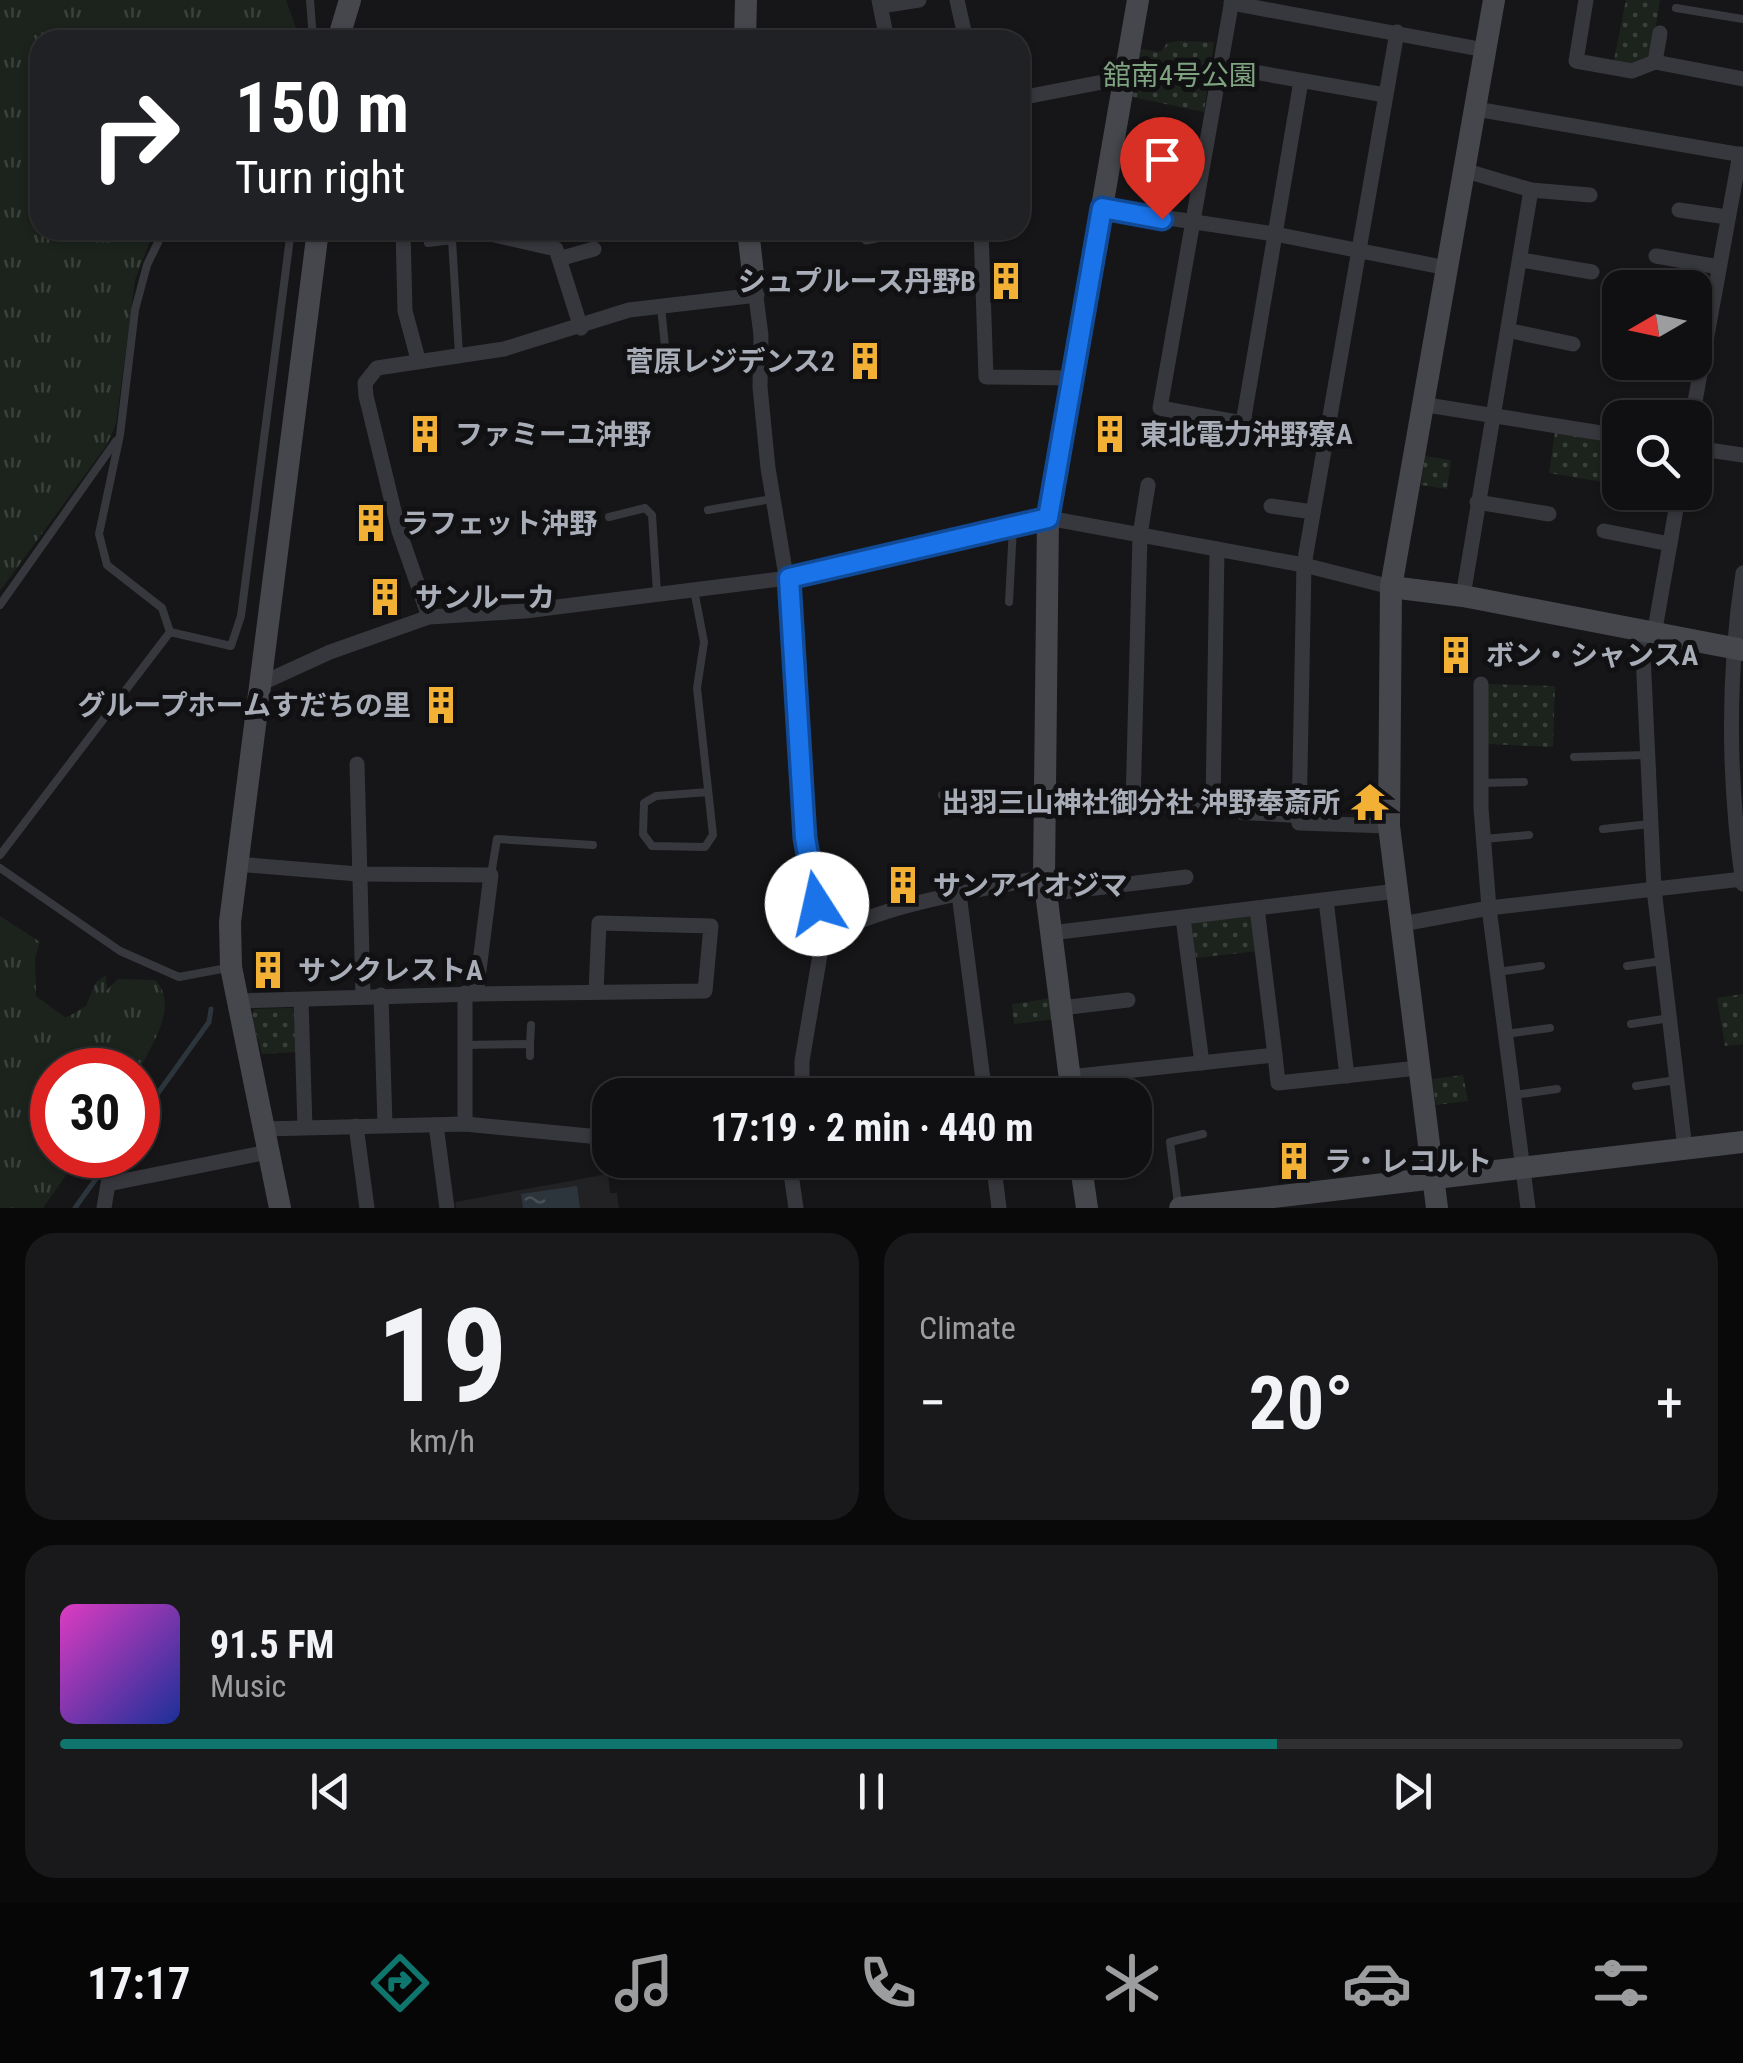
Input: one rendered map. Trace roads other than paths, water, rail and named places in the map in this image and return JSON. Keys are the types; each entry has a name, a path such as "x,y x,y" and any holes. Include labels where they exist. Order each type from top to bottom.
{"street":[{"path":"341,30 350,0"},
{"path":"745,30 746,0"},
{"path":"885,30 880,3 920,0"},
{"path":"957,0 964,30"},
{"path":"1070,1078 1045,886 1048,518 1138,0"},
{"path":"1436,1208 1389,826 1391,587 1494,0"},
{"path":"1586,0 1576,61 1632,71 1655,62 1743,79"},
{"path":"1326,438 1160,408 1232,2 1485,50"},
{"path":"1389,826 1299,823 1299,818 1304,565 1397,32"},
{"path":"1655,62 1660,33"},
{"path":"1220,66 1385,96"},
{"path":"1030,96 1123,78"},
{"path":"1243,423 1301,81"},
{"path":"1476,109 1741,155 1712,299"},
{"path":"1463,170 1531,190 1590,195"},
{"path":"1462,596 1476,502 1511,330 1531,190"},
{"path":"1102,208 1192,225 1276,234 1448,268"},
{"path":"1679,210 1728,217"},
{"path":"280,1208 231,967 236,864 317,240"},
{"path":"403,240 405,311 418,359"},
{"path":"515,240 556,250 562,258 582,328"},
{"path":"749,240 760,387 789,578 805,838 823,936 802,1078"},
{"path":"981,240 986,378 1073,378"},
{"path":"562,258 594,250"},
{"path":"1656,256 1720,267"},
{"path":"1522,260 1592,272"},
{"path":"429,616 400,531 366,383 376,368 504,348 582,328 629,310 661,307 755,284"},
{"path":"1511,330 1573,344"},
{"path":"1422,404 1602,433"},
{"path":"1712,450 1743,455"},
{"path":"1133,805 1140,536 1148,485"},
{"path":"1476,502 1548,514"},
{"path":"1271,506 1313,512"},
{"path":"1677,510 1648,634 1646,754 1654,890 1686,1149"},
{"path":"260,684 330,652 429,616 525,611 789,578 1048,518 1304,565 1391,587 1462,596 1737,649"},
{"path":"1604,531 1670,544"},
{"path":"1044,799 1213,806 1217,549"},
{"path":"1402,924 1489,908 1743,881 1738,813 1737,649 1743,573"},
{"path":"1481,684 1483,839 1489,908 1528,1208"},
{"path":"357,764 363,995"},
{"path":"236,864 358,874 491,874 463,1044 466,1124"},
{"path":"823,936 854,921 959,894 1186,878"},
{"path":"1052,933 1397,892"},
{"path":"959,894 982,1078"},
{"path":"1326,900 1347,1076"},
{"path":"1257,908 1278,1083 1418,1068"},
{"path":"1183,918 1202,1063"},
{"path":"238,1001 382,994 705,991 711,926 599,923 596,992"},
{"path":"382,994 385,1125"},
{"path":"301,1000 305,1127"},
{"path":"1061,1008 1128,1000"},
{"path":"1117,1078 1275,1055"},
{"path":"104,1208 102,1198 108,1184 305,1127 466,1124 592,1136"},
{"path":"436,1125 446,1208"},
{"path":"356,1126 366,1208"},
{"path":"1179,1208 1312,1200 1432,1176 1743,1142"},
{"path":"792,1178 796,1208"},
{"path":"995,1178 999,1208"},
{"path":"1083,1178 1087,1208"}],"lane":[{"path":"310,0 312,30"},
{"path":"1676,8 1743,18"},
{"path":"159,240 147,265 135,310 120,436 100,534 107,565 162,608 170,632"},
{"path":"170,632 231,646 241,616 290,240"},
{"path":"428,243 452,240 459,354"},
{"path":"661,307 666,356"},
{"path":"0,605 120,436"},
{"path":"708,510 774,499"},
{"path":"608,517 645,508 652,514 657,595"},
{"path":"1009,602 1014,524"},
{"path":"694,590 704,642 697,688 713,835 704,847 652,846 642,834 644,803 656,796 708,792"},
{"path":"0,854 170,632"},
{"path":"1574,757 1646,754"},
{"path":"1481,782 1524,782"},
{"path":"942,795 1044,799"},
{"path":"1242,816 1299,818"},
{"path":"1603,829 1650,824"},
{"path":"1483,839 1529,834"},
{"path":"491,874 496,839 593,845"},
{"path":"0,868 120,952 179,977 231,967"},
{"path":"1627,966 1662,961"},
{"path":"1498,972 1541,966"},
{"path":"1631,1024 1670,1018"},
{"path":"530,1056 531,1025"},
{"path":"1506,1034 1550,1028"},
{"path":"463,1044 530,1044"},
{"path":"1636,1086 1677,1080"},
{"path":"1514,1095 1557,1088"},
{"path":"1179,1208 1170,1142 1203,1134"}],"water":[{"path":"577,1186 580,1208 523,1208 521,1194"}],"waterway":[{"path":"160,1090 209,1022 211,1009"},
{"path":"75,1208 97,1178"}],"place":[{"name":"シュプルース丹野B","path":"1006,281"},
{"name":"菅原レジデンス2","path":"865,361"},
{"name":"ファミーユ沖野","path":"425,434"},
{"name":"東北電力沖野寮A","path":"1110,434"},
{"name":"ラフェット沖野","path":"371,523"},
{"name":"サンルーカ","path":"385,597"},
{"name":"ボン・シャンスA","path":"1456,655"},
{"name":"グループホームすだちの里","path":"441,705"},
{"name":"出羽三山神社御分社 沖野奉斎所","path":"1370,802"},
{"name":"サンアイオジマ","path":"903,885"},
{"name":"サンクレストA","path":"268,970"},
{"name":"ラ・レコルト","path":"1294,1161"}],"park label":[{"name":"舘南4号公園","path":"1180,75"}]}
